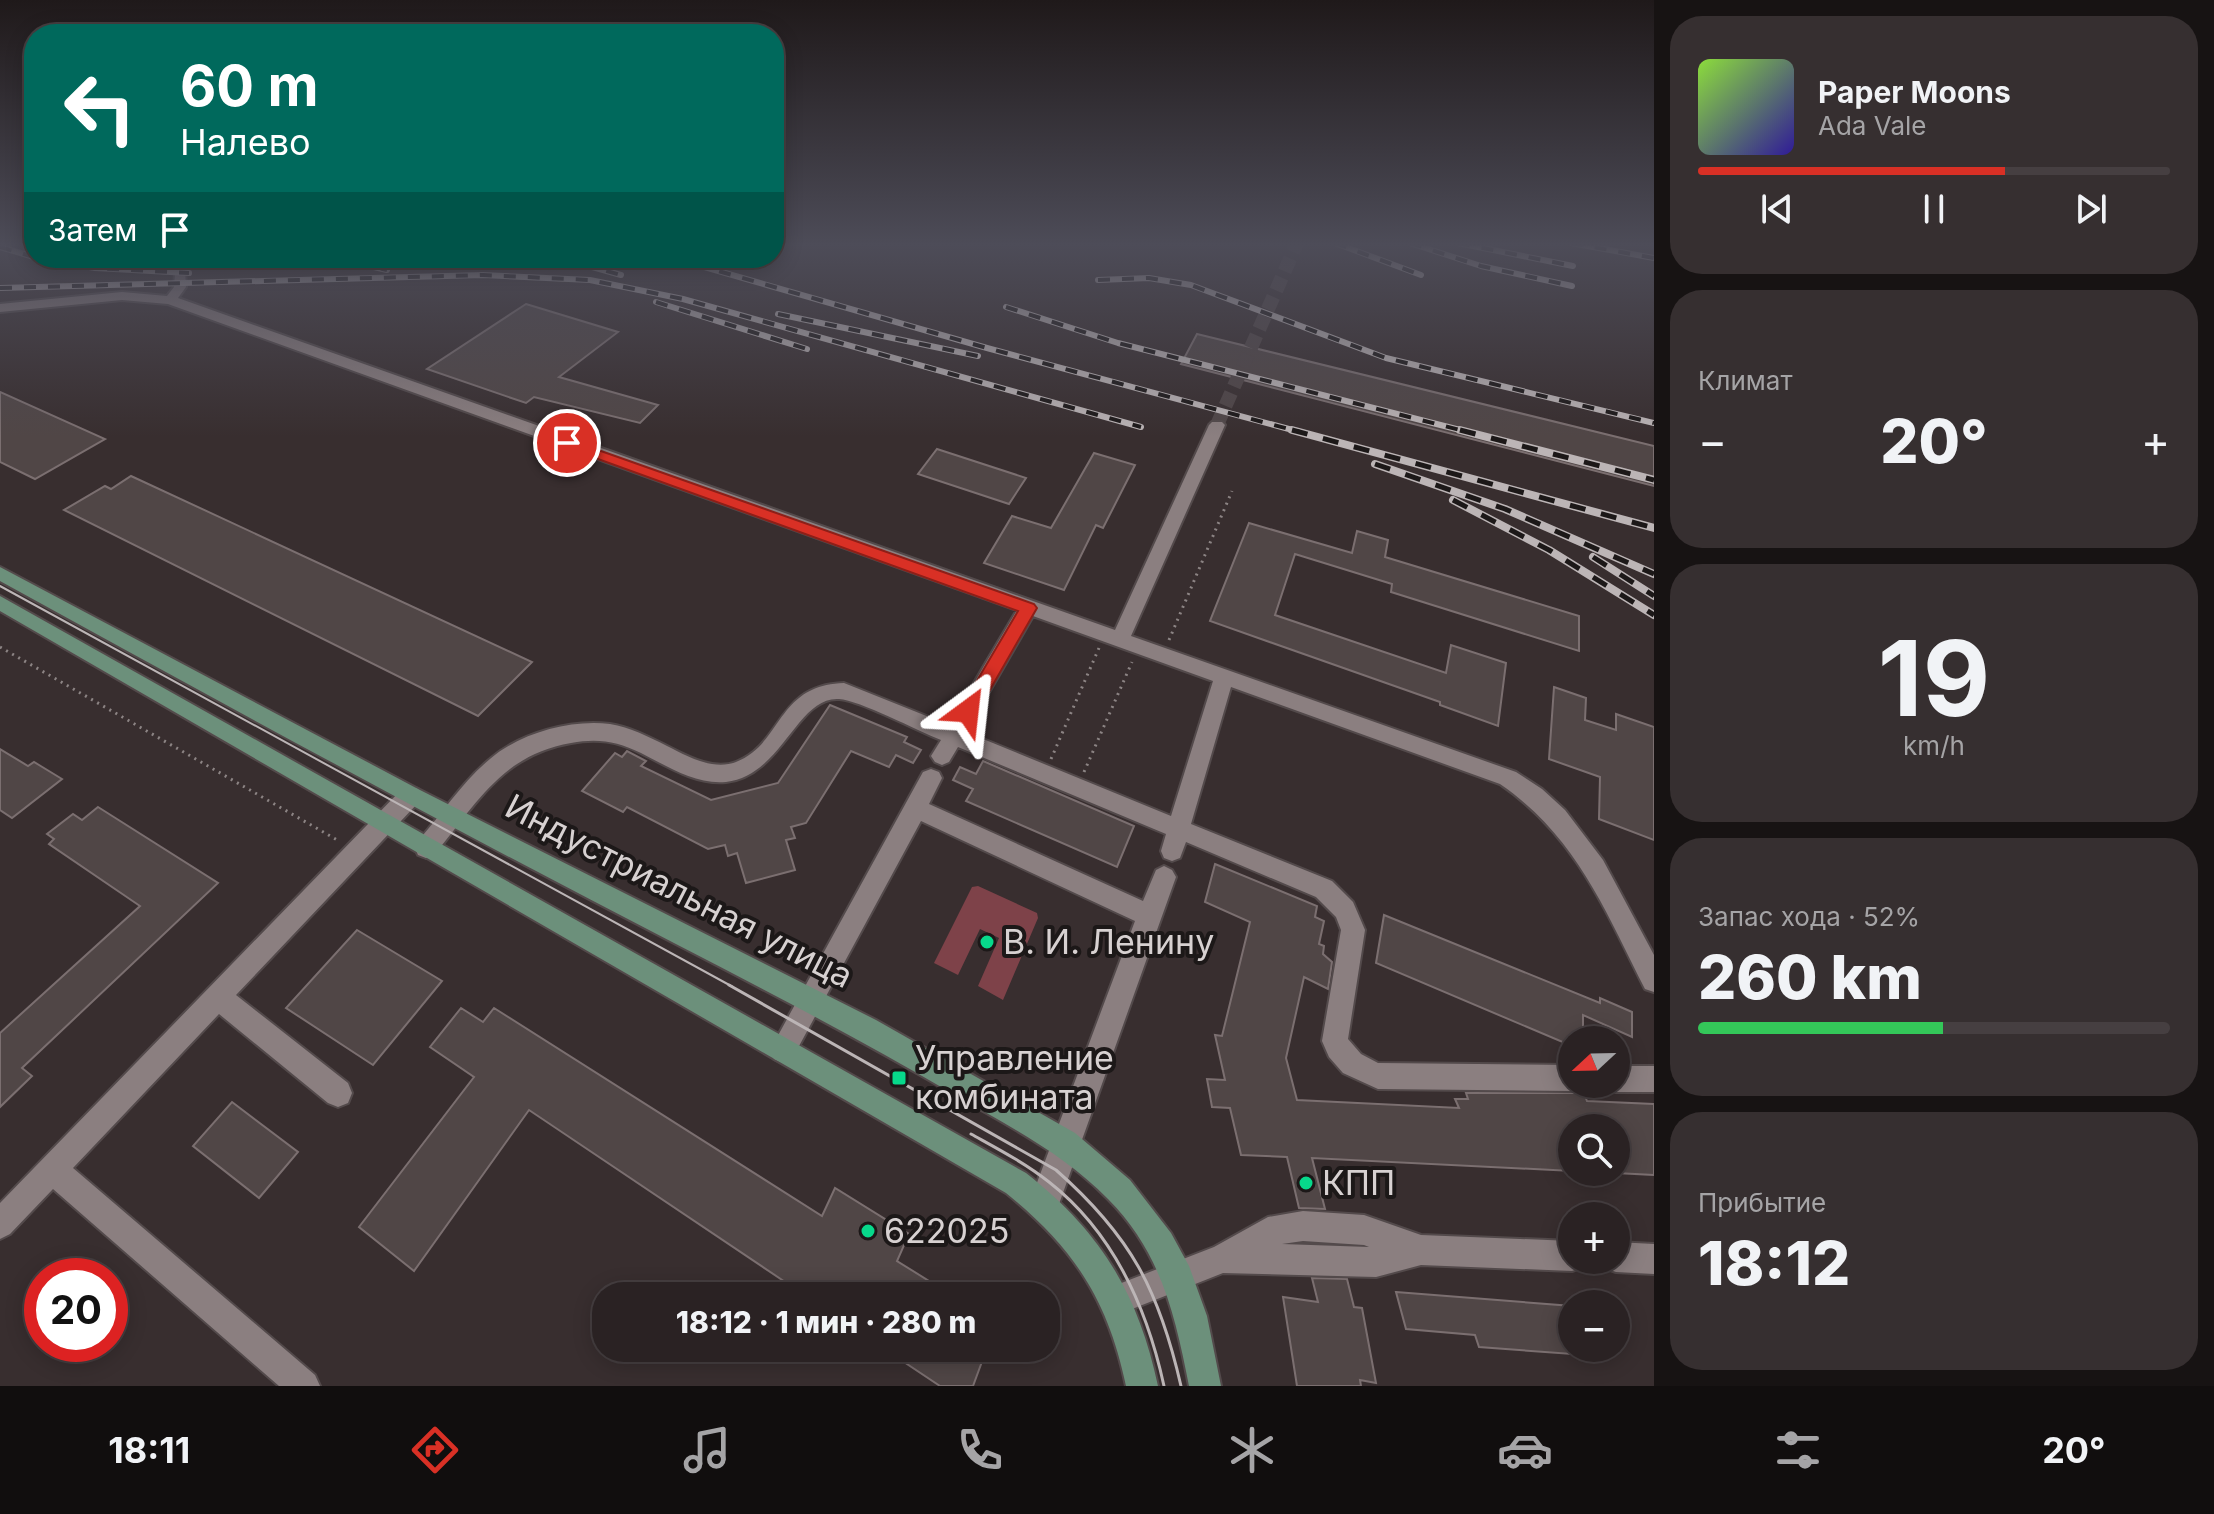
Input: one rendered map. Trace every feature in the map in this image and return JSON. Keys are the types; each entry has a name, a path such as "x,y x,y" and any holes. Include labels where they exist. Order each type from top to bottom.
{"main road":[{"name":"Индустриальная улица","path":"2,577 410,796 867,1029 1065,1143 1096,1167 1127,1198 1141,1215 1178,1277 1191,1316 1205,1386"},
{"path":"0,603 1016,1183 1044,1204 1080,1241 1117,1300 1129,1329 1142,1386"}],"lane":[{"path":"191,308 1223,679 1483,769 1527,789 1561,819 1576,838 1654,980"},
{"path":"1119,641 1217,425"},
{"path":"948,747 1028,608"},
{"path":"1172,851 1223,679"},
{"path":"426,848 509,756 543,740 609,733 716,774 743,769 758,760 816,694 831,689 844,691 948,747 1179,827 1324,889 1337,899 1353,930 1335,1041 1339,1051 1356,1068 1378,1076 1558,1078"},
{"path":"783,1050 931,778"},
{"path":"0,1223 410,796"},
{"path":"916,808 1149,916"},
{"path":"1044,1204 1164,877"},
{"path":"217,996 338,1093"},
{"path":"1630,1079 1654,1079"},
{"path":"52,1169 304,1386"},
{"path":"1117,1300 1223,1258 1376,1262 1421,1250 1558,1255"},
{"path":"1630,1258 1654,1259"}],"path":[{"path":"1167,644 1232,491"},
{"path":"0,647 357,850"}],"shaded area":[{"path":"978,886 1037,913 1038,918 1003,1000 978,986 999,938 980,929 958,975 934,963 972,887"}],"building":[{"path":"520,308 538,308 618,332 559,377 658,405 640,423 534,397 526,403 427,369"},
{"path":"1197,334 1654,446 1654,486 1181,364"},
{"path":"0,392 105,439 35,479 0,462"},
{"path":"937,449 1026,478 1009,504 918,474"},
{"path":"1094,453 1135,465 1103,528 1096,525 1064,590 984,563 1012,516 1051,528"},
{"path":"131,476 532,662 478,716 64,510 105,486 111,489"},
{"path":"1249,523 1352,553 1357,531 1388,540 1385,557 1579,616 1579,651 1391,592 1392,584 1295,554 1275,615 1446,673 1451,645 1506,663 1498,726 1440,705 1440,702 1210,621"},
{"path":"1554,687 1586,698 1585,720 1616,730 1616,714 1654,727 1654,840 1599,819 1600,777 1549,759"},
{"path":"830,705 907,737 904,742 921,750 913,763 896,755 889,767 851,751 806,823 791,827 795,838 786,840 795,870 746,883 737,853 728,856 725,845 708,849 627,807 623,812 582,791 615,753 622,757 627,751 646,761 641,766 711,800 778,783"},
{"path":"0,749 28,766 34,762 62,779 12,818 0,810"},
{"path":"983,761 1134,826 1117,867 966,801 973,789 953,780 960,767 976,774"},
{"path":"98,807 218,883 22,1068 32,1076 0,1107 0,1033 140,906 49,844 54,839 47,834 73,814 82,820"},
{"path":"1215,864 1317,906 1315,917 1324,921 1319,944 1324,946 1323,954 1332,962 1328,989 1304,977 1286,1058 1297,1100 1459,1108 1455,1099 1468,1099 1466,1093 1558,1093 1558,1098 1654,1104 1654,1175 1630,1174 1630,1114 1558,1114 1558,1170 1312,1158 1325,1209 1299,1208 1287,1157 1241,1155 1230,1108 1212,1107 1207,1079 1225,1080 1215,1035 1222,1036 1250,922 1205,902"},
{"path":"1384,915 1600,1003 1600,998 1632,1012 1632,1037 1630,1026 1608,1026 1583,1015 1583,1026 1558,1026 1558,1040 1376,963"},
{"path":"357,930 442,981 373,1065 286,1008"},
{"path":"461,1008 483,1022 494,1008 822,1216 835,1188 909,1234 897,1261 931,1282 785,1282 529,1110 414,1271 359,1227 474,1077 430,1047"},
{"path":"232,1102 298,1152 259,1198 193,1146"},
{"path":"1312,1278 1347,1279 1354,1307 1362,1308 1376,1383 1360,1380 1361,1386 1297,1386 1283,1297 1318,1302"},
{"path":"1396,1292 1558,1305 1558,1353 1479,1347 1475,1335 1406,1329"},
{"path":"904,1362 982,1362 973,1386 940,1386"}],"tunnel":[{"path":"1217,425 1269,308"}],"tram line":[{"path":"0,586 733,987"},
{"path":"729,985 1056,1170 1104,1218 1138,1267 1163,1321 1181,1386"},
{"path":"971,1134 1040,1175 1092,1224 1109,1248 1137,1300 1164,1386"}],"railway":[{"path":"674,308 807,349"},
{"path":"714,308 1141,427"},
{"path":"846,308 1300,432"},
{"path":"1008,308 1118,343 1468,432"},
{"path":"1252,308 1386,358 1654,423"},
{"path":"778,314 978,356"},
{"path":"1292,430 1654,528"},
{"path":"1460,430 1654,480"},
{"path":"1375,464 1505,509 1654,574"},
{"path":"1453,500 1549,550 1654,615"},
{"path":"1593,557 1654,596"}],"place":[{"name":"В. И. Ленину","path":"987,942"},
{"name":"Управление комбината","path":"899,1078"},
{"name":"КПП","path":"1306,1183"},
{"name":"622025","path":"868,1231"}],"route":[{"path":"567,443 1028,608 968,711"}]}
